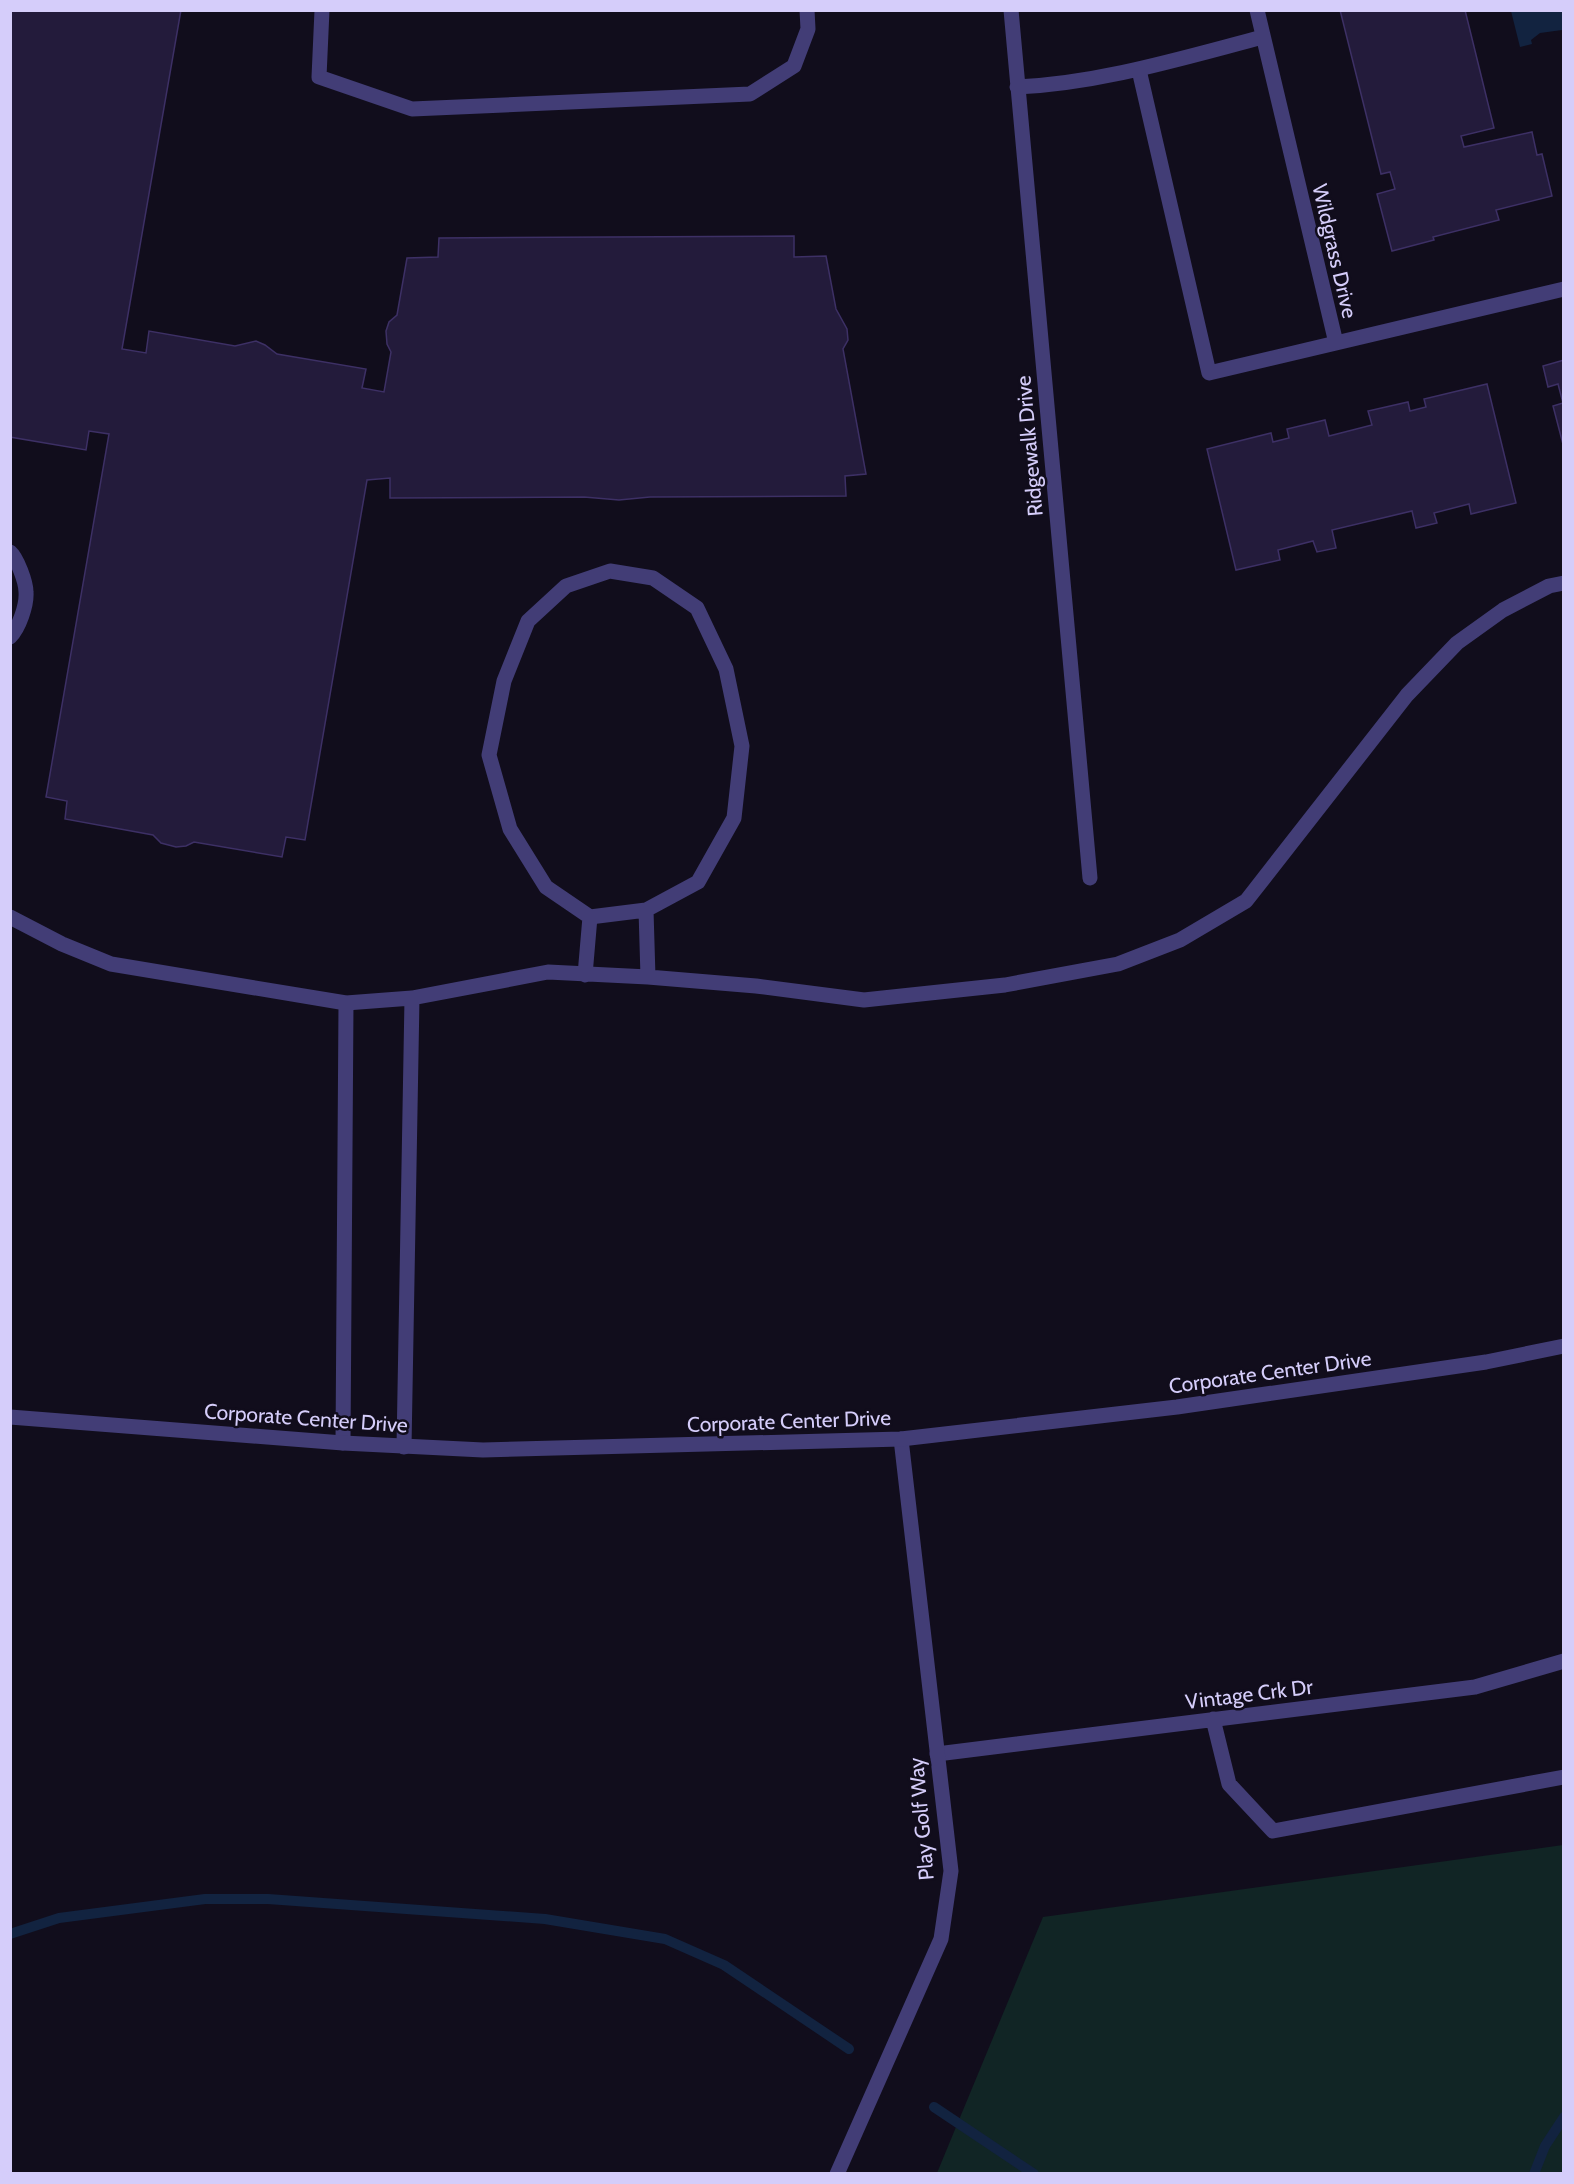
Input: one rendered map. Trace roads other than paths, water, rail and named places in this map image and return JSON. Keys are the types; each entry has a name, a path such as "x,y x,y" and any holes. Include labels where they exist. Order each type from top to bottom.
{"street":[{"path":"322,10 319,77 412,109 750,94 794,66 808,29 807,10"},
{"name":"Ridgewalk Drive","path":"1011,10 1090,878"},
{"name":"Wildgrass Drive","path":"1257,10 1336,343 1563,289"},
{"path":"1017,87 1057,85 1139,70 1263,37"},
{"path":"1139,70 1209,373 1336,343"},
{"path":"10,552 16,557 26,592 18,628 10,637"},
{"path":"610,571 652,578 697,608 726,669 742,746 735,818 698,882 646,910 590,917 546,887 510,829 489,755 504,681 528,621 566,586 610,571"},
{"path":"10,917 62,944 111,964 346,1003 412,998 548,972 756,986 864,1000 1005,985 1118,964 1180,940 1246,901 1407,695 1456,643 1503,610 1549,586 1563,583"},
{"path":"646,910 648,977"},
{"path":"585,975 590,917"},
{"path":"404,1447 412,998"},
{"path":"343,1443 346,1003"},
{"name":"Corporate Center Drive","path":"10,1417 343,1443 483,1450 901,1439 1178,1407 1486,1362 1563,1346"},
{"name":"Play Golf Way","path":"837,2174 941,1939 951,1871 901,1439"},
{"name":"Vintage Crk Dr","path":"937,1754 1475,1687 1563,1661"},
{"path":"1214,1719 1229,1784 1273,1831 1563,1778"}],"water":[{"path":"1511,11 1563,11 1563,35 1562,30 1540,33 1531,40 1532,44 1520,47"}],"waterway":[{"path":"10,1934 59,1918 205,1899 268,1899 545,1919 665,1939 724,1965 849,2049"},
{"path":"934,2107 1034,2174"},
{"path":"1534,2174 1545,2146 1564,2117"}]}
